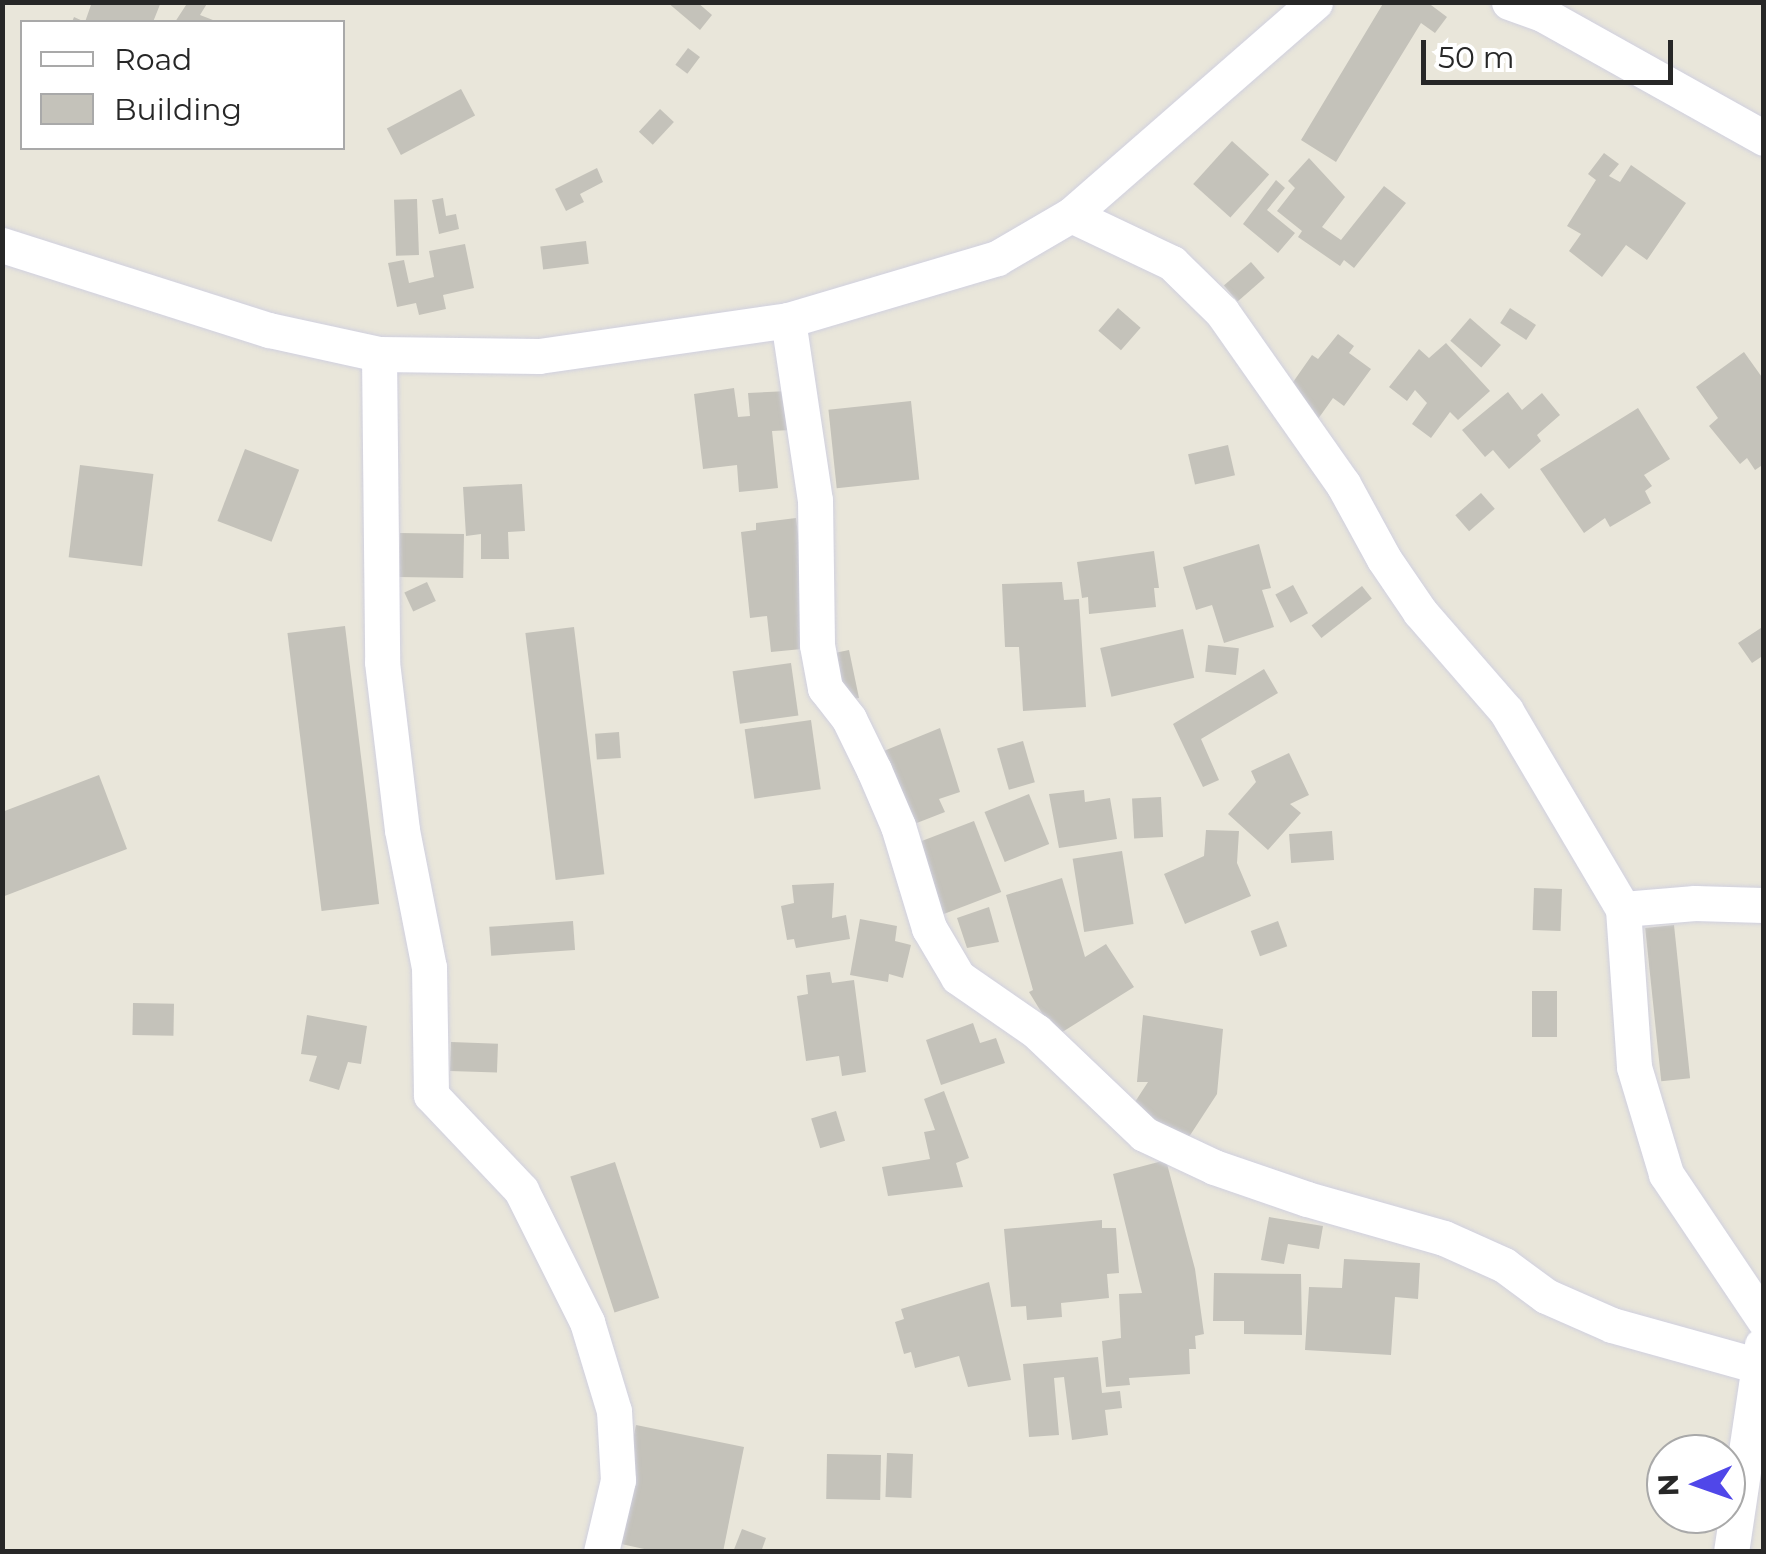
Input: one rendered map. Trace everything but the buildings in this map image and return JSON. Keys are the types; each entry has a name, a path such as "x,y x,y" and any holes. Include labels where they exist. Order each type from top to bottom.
{"street":[{"path":"2,245 269,330 379,354 539,356 788,320 997,258 1071,215 1315,2"},
{"path":"1509,2 1544,15 1764,138"},
{"path":"1071,215 1172,263 1222,312 1343,484 1384,559 1420,612 1506,711 1623,909 1634,1066 1651,1134 1666,1174 1763,1320 1762,1367 1731,1552"},
{"path":"788,320 815,500 817,644 825,688 849,718 874,770 898,826 929,928 958,977 1036,1031 1144,1134 1214,1166 1307,1199 1444,1238 1504,1265 1546,1296 1612,1325 1762,1367"},
{"path":"379,354 382,662 402,830 430,967 431,1095 521,1190 587,1322 616,1428 618,1480 601,1552"},
{"path":"1623,909 1764,905"}]}
